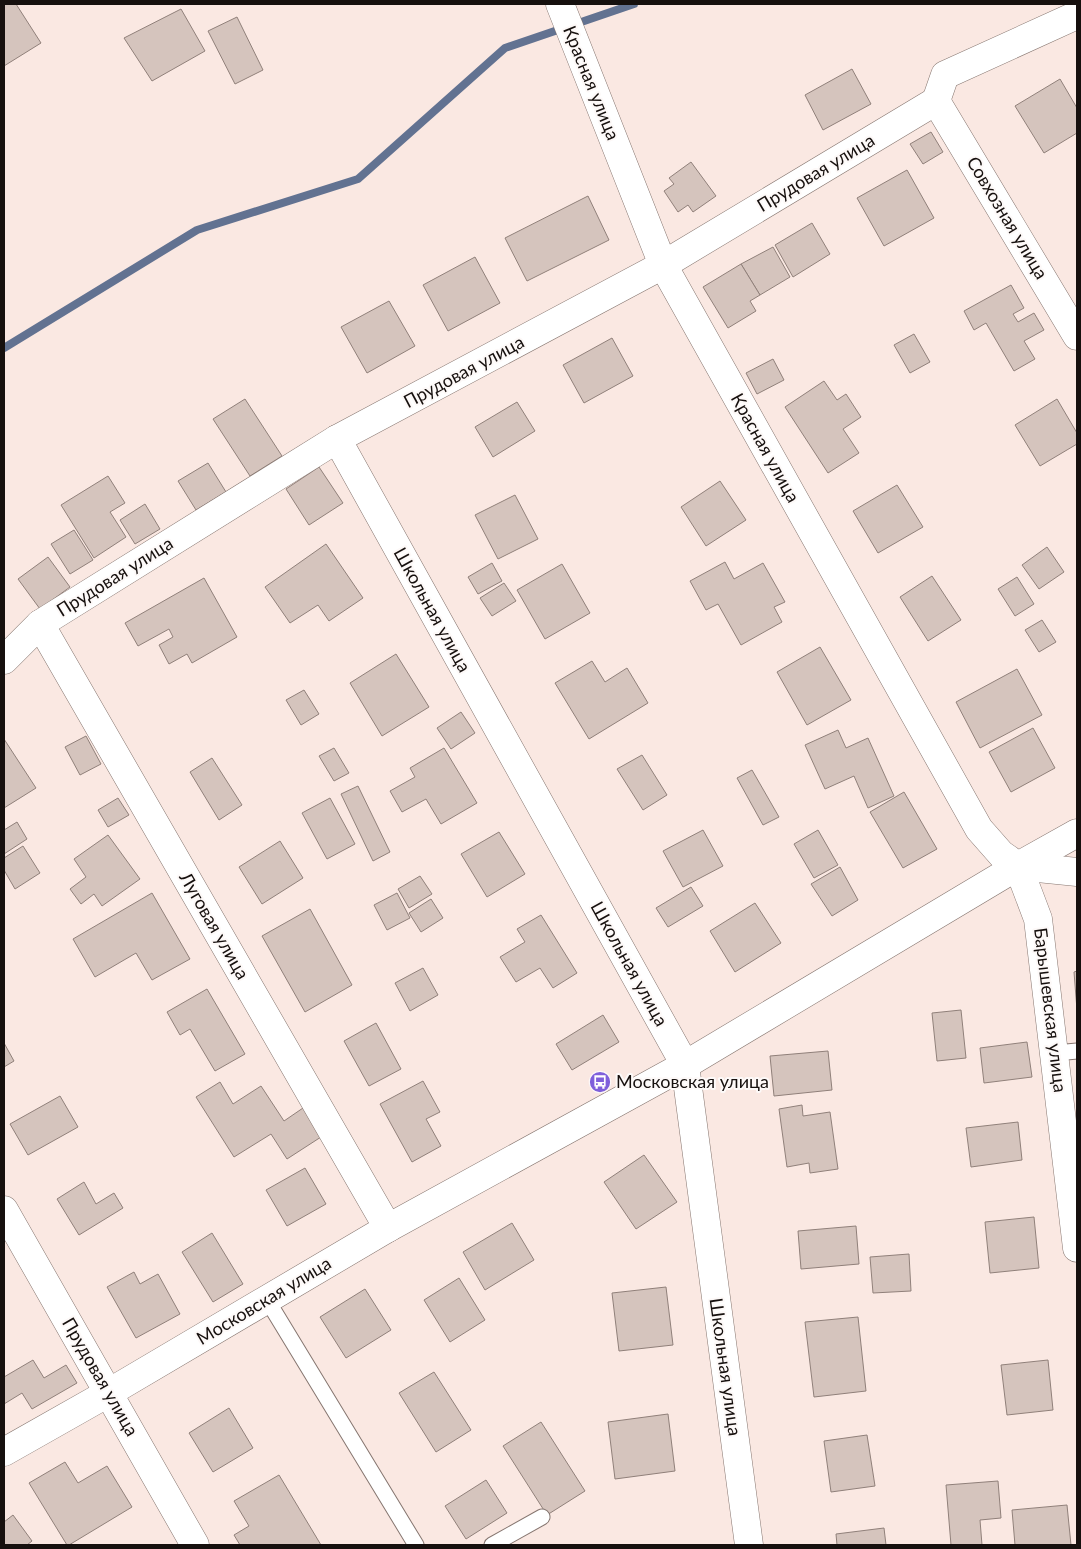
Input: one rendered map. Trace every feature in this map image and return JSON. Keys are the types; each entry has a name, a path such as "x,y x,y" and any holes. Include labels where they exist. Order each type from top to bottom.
{"street":[{"name":"Красная улица","path":"560,4 663,265 979,829 1001,854 1018,866"},
{"path":"936,100 945,75 1077,15"},
{"name":"Прудовая улица","path":"4,660 40,624 337,439 663,265 936,100"},
{"name":"Совхозная улица","path":"936,100 1077,336"},
{"name":"Школьная улица","path":"337,439 685,1065 750,1545"},
{"name":"Луговая улица","path":"40,624 388,1228"},
{"name":"Московская улица","path":"4,1452 110,1392 266,1298 388,1228 685,1065 1018,866 1077,833"},
{"path":"1018,866 1077,872"},
{"name":"Барышевская улица","path":"1018,866 1038,919 1066,1052 1077,1248"},
{"name":"Прудовая улица","path":"4,1210 110,1392 195,1545"}],"lane":[{"path":"266,1298 416,1545"},
{"path":"492,1545 542,1517"}],"building":[{"path":"4,4 16,4 41,43 4,66"},
{"path":"181,9 205,51 152,81 124,38"},
{"path":"237,17 263,70 235,84 208,31"},
{"path":"852,69 871,104 823,130 805,95"},
{"path":"1060,79 1077,108 1077,133 1044,153 1015,106"},
{"path":"931,132 943,152 923,164 910,144"},
{"path":"691,162 716,196 693,212 688,205 678,212 664,191 674,184 669,178"},
{"path":"907,170 934,218 884,246 857,198"},
{"path":"588,196 609,240 527,281 505,238"},
{"path":"812,223 830,254 793,277 775,245"},
{"path":"773,247 790,277 760,295 741,264"},
{"path":"475,257 500,303 448,331 423,285"},
{"path":"741,264 760,295 750,301 756,311 728,328 703,287"},
{"path":"1011,285 1024,308 1013,314 1018,322 1034,313 1044,330 1024,341 1035,359 1014,371 986,323 974,330 964,311"},
{"path":"389,301 415,346 367,373 341,327"},
{"path":"914,334 930,362 910,373 894,345"},
{"path":"612,338 633,376 584,403 563,365"},
{"path":"773,359 784,380 757,394 746,373"},
{"path":"824,381 837,400 846,394 861,417 843,429 859,453 828,473 785,407"},
{"path":"245,399 282,456 250,476 213,419"},
{"path":"1057,399 1077,433 1077,444 1040,466 1015,425"},
{"path":"517,402 535,431 493,457 475,427"},
{"path":"208,463 226,492 196,510 178,481"},
{"path":"319,467 343,503 309,525 286,489"},
{"path":"108,476 125,503 110,512 126,537 94,558 61,505"},
{"path":"720,481 746,520 706,546 681,507"},
{"path":"897,485 923,527 878,553 853,511"},
{"path":"515,495 538,539 498,559 475,515"},
{"path":"145,504 160,529 135,544 120,520"},
{"path":"74,530 93,560 70,574 51,544"},
{"path":"326,544 363,598 329,621 318,605 290,623 265,587"},
{"path":"1047,547 1064,572 1039,589 1022,565"},
{"path":"48,557 70,587 40,609 18,579"},
{"path":"725,562 734,579 763,563 785,602 774,607 782,622 741,645 718,604 706,610 690,581"},
{"path":"492,563 502,581 478,594 468,577"},
{"path":"562,564 590,613 545,639 517,590"},
{"path":"932,576 961,620 928,641 900,597"},
{"path":"1017,577 1034,604 1015,616 998,589"},
{"path":"204,578 237,637 192,663 187,654 169,664 159,645 173,637 169,629 138,646 125,623"},
{"path":"504,583 516,601 492,616 480,598"},
{"path":"1042,620 1056,642 1039,652 1025,630"},
{"path":"820,647 851,700 807,725 777,672"},
{"path":"396,654 429,707 382,736 350,683"},
{"path":"592,661 605,682 627,668 648,703 589,739 555,683"},
{"path":"1017,669 1042,715 980,748 956,702"},
{"path":"304,690 319,714 301,725 286,700"},
{"path":"461,712 475,733 451,749 437,728"},
{"path":"1033,728 1055,768 1011,792 989,752"},
{"path":"838,730 846,748 868,738 894,796 868,808 854,776 825,789 805,745"},
{"path":"86,736 101,764 80,775 65,747"},
{"path":"4,739 36,788 4,808"},
{"path":"334,748 349,773 334,781 319,756"},
{"path":"444,748 477,803 441,824 426,799 402,812 390,791 415,777 410,768"},
{"path":"642,755 667,795 643,810 617,769"},
{"path":"212,758 242,805 219,820 190,772"},
{"path":"752,770 779,817 763,825 737,778"},
{"path":"358,786 390,852 373,861 341,794"},
{"path":"904,792 937,849 903,868 870,812"},
{"path":"118,798 129,815 108,827 98,810"},
{"path":"330,798 355,844 327,859 302,813"},
{"path":"17,822 27,839 4,854 4,830"},
{"path":"703,830 723,866 683,887 663,851"},
{"path":"818,830 838,865 814,878 794,844"},
{"path":"499,832 525,874 487,897 461,854"},
{"path":"108,835 140,879 102,906 94,894 81,904 70,889 86,877 74,859"},
{"path":"280,841 303,878 262,904 239,867"},
{"path":"23,846 40,873 15,889 4,870 4,858"},
{"path":"840,867 858,900 832,916 811,884"},
{"path":"420,876 432,894 409,908 398,889"},
{"path":"691,887 703,906 668,927 656,908"},
{"path":"152,893 190,959 152,980 136,953 95,977 73,939"},
{"path":"397,893 410,918 387,930 374,905"},
{"path":"431,899 443,918 421,932 409,913"},
{"path":"755,903 781,943 735,972 710,931"},
{"path":"310,909 352,985 305,1012 262,936"},
{"path":"541,915 577,973 553,988 540,968 516,982 500,957 525,942 517,929"},
{"path":"423,968 438,995 410,1011 395,983"},
{"path":"1077,971 1077,1010 1074,972"},
{"path":"207,989 245,1054 215,1071 190,1029 180,1035 167,1012"},
{"path":"961,1010 966,1058 937,1061 932,1013"},
{"path":"603,1015 619,1042 572,1070 556,1044"},
{"path":"376,1023 401,1069 369,1086 344,1041"},
{"path":"1027,1042 1032,1077 984,1083 980,1048"},
{"path":"4,1043 14,1061 4,1067"},
{"path":"828,1051 832,1090 774,1096 770,1056"},
{"path":"423,1081 440,1112 426,1119 441,1146 412,1162 380,1104"},
{"path":"220,1082 233,1104 261,1086 284,1121 303,1108 321,1137 287,1159 271,1134 234,1157 196,1097"},
{"path":"60,1096 78,1127 28,1155 10,1124"},
{"path":"802,1105 803,1116 830,1112 838,1169 810,1173 809,1163 787,1167 779,1109"},
{"path":"1018,1122 1022,1160 971,1167 966,1128"},
{"path":"644,1155 677,1202 636,1229 604,1182"},
{"path":"305,1168 326,1204 287,1226 266,1190"},
{"path":"84,1182 96,1204 114,1193 123,1208 79,1235 57,1199"},
{"path":"1034,1217 1039,1268 990,1273 985,1222"},
{"path":"512,1223 534,1260 485,1290 463,1252"},
{"path":"856,1226 859,1264 801,1269 798,1231"},
{"path":"212,1233 243,1284 213,1302 182,1252"},
{"path":"909,1254 911,1291 873,1293 870,1257"},
{"path":"134,1272 140,1284 158,1274 180,1314 136,1338 107,1287"},
{"path":"459,1278 485,1320 450,1342 424,1300"},
{"path":"666,1287 673,1345 619,1351 612,1293"},
{"path":"365,1289 391,1330 346,1358 320,1317"},
{"path":"858,1317 866,1391 814,1397 805,1322"},
{"path":"33,1360 44,1378 66,1365 77,1383 32,1409 22,1393 4,1404 4,1377"},
{"path":"1048,1360 1053,1410 1007,1415 1001,1365"},
{"path":"434,1372 471,1430 436,1452 399,1393"},
{"path":"229,1408 253,1448 213,1472 189,1433"},
{"path":"668,1414 675,1471 615,1479 608,1422"},
{"path":"541,1422 585,1491 547,1515 503,1446"},
{"path":"867,1435 875,1486 831,1492 824,1441"},
{"path":"65,1462 78,1483 107,1466 132,1507 69,1545 67,1545 29,1483"},
{"path":"279,1475 321,1545 240,1545 234,1535 249,1526 234,1501"},
{"path":"486,1480 507,1513 466,1539 445,1506"},
{"path":"998,1481 1001,1518 980,1520 982,1545 951,1545 946,1485"},
{"path":"1067,1505 1071,1545 1015,1545 1012,1510"},
{"path":"13,1515 32,1541 27,1545 4,1545 4,1522"},
{"path":"884,1528 886,1545 837,1545 836,1534"}],"waterway":[{"path":"4,348 197,230 358,179 505,48 634,4"}],"place":[{"name":"Московская улица","path":"600,1082"}]}
